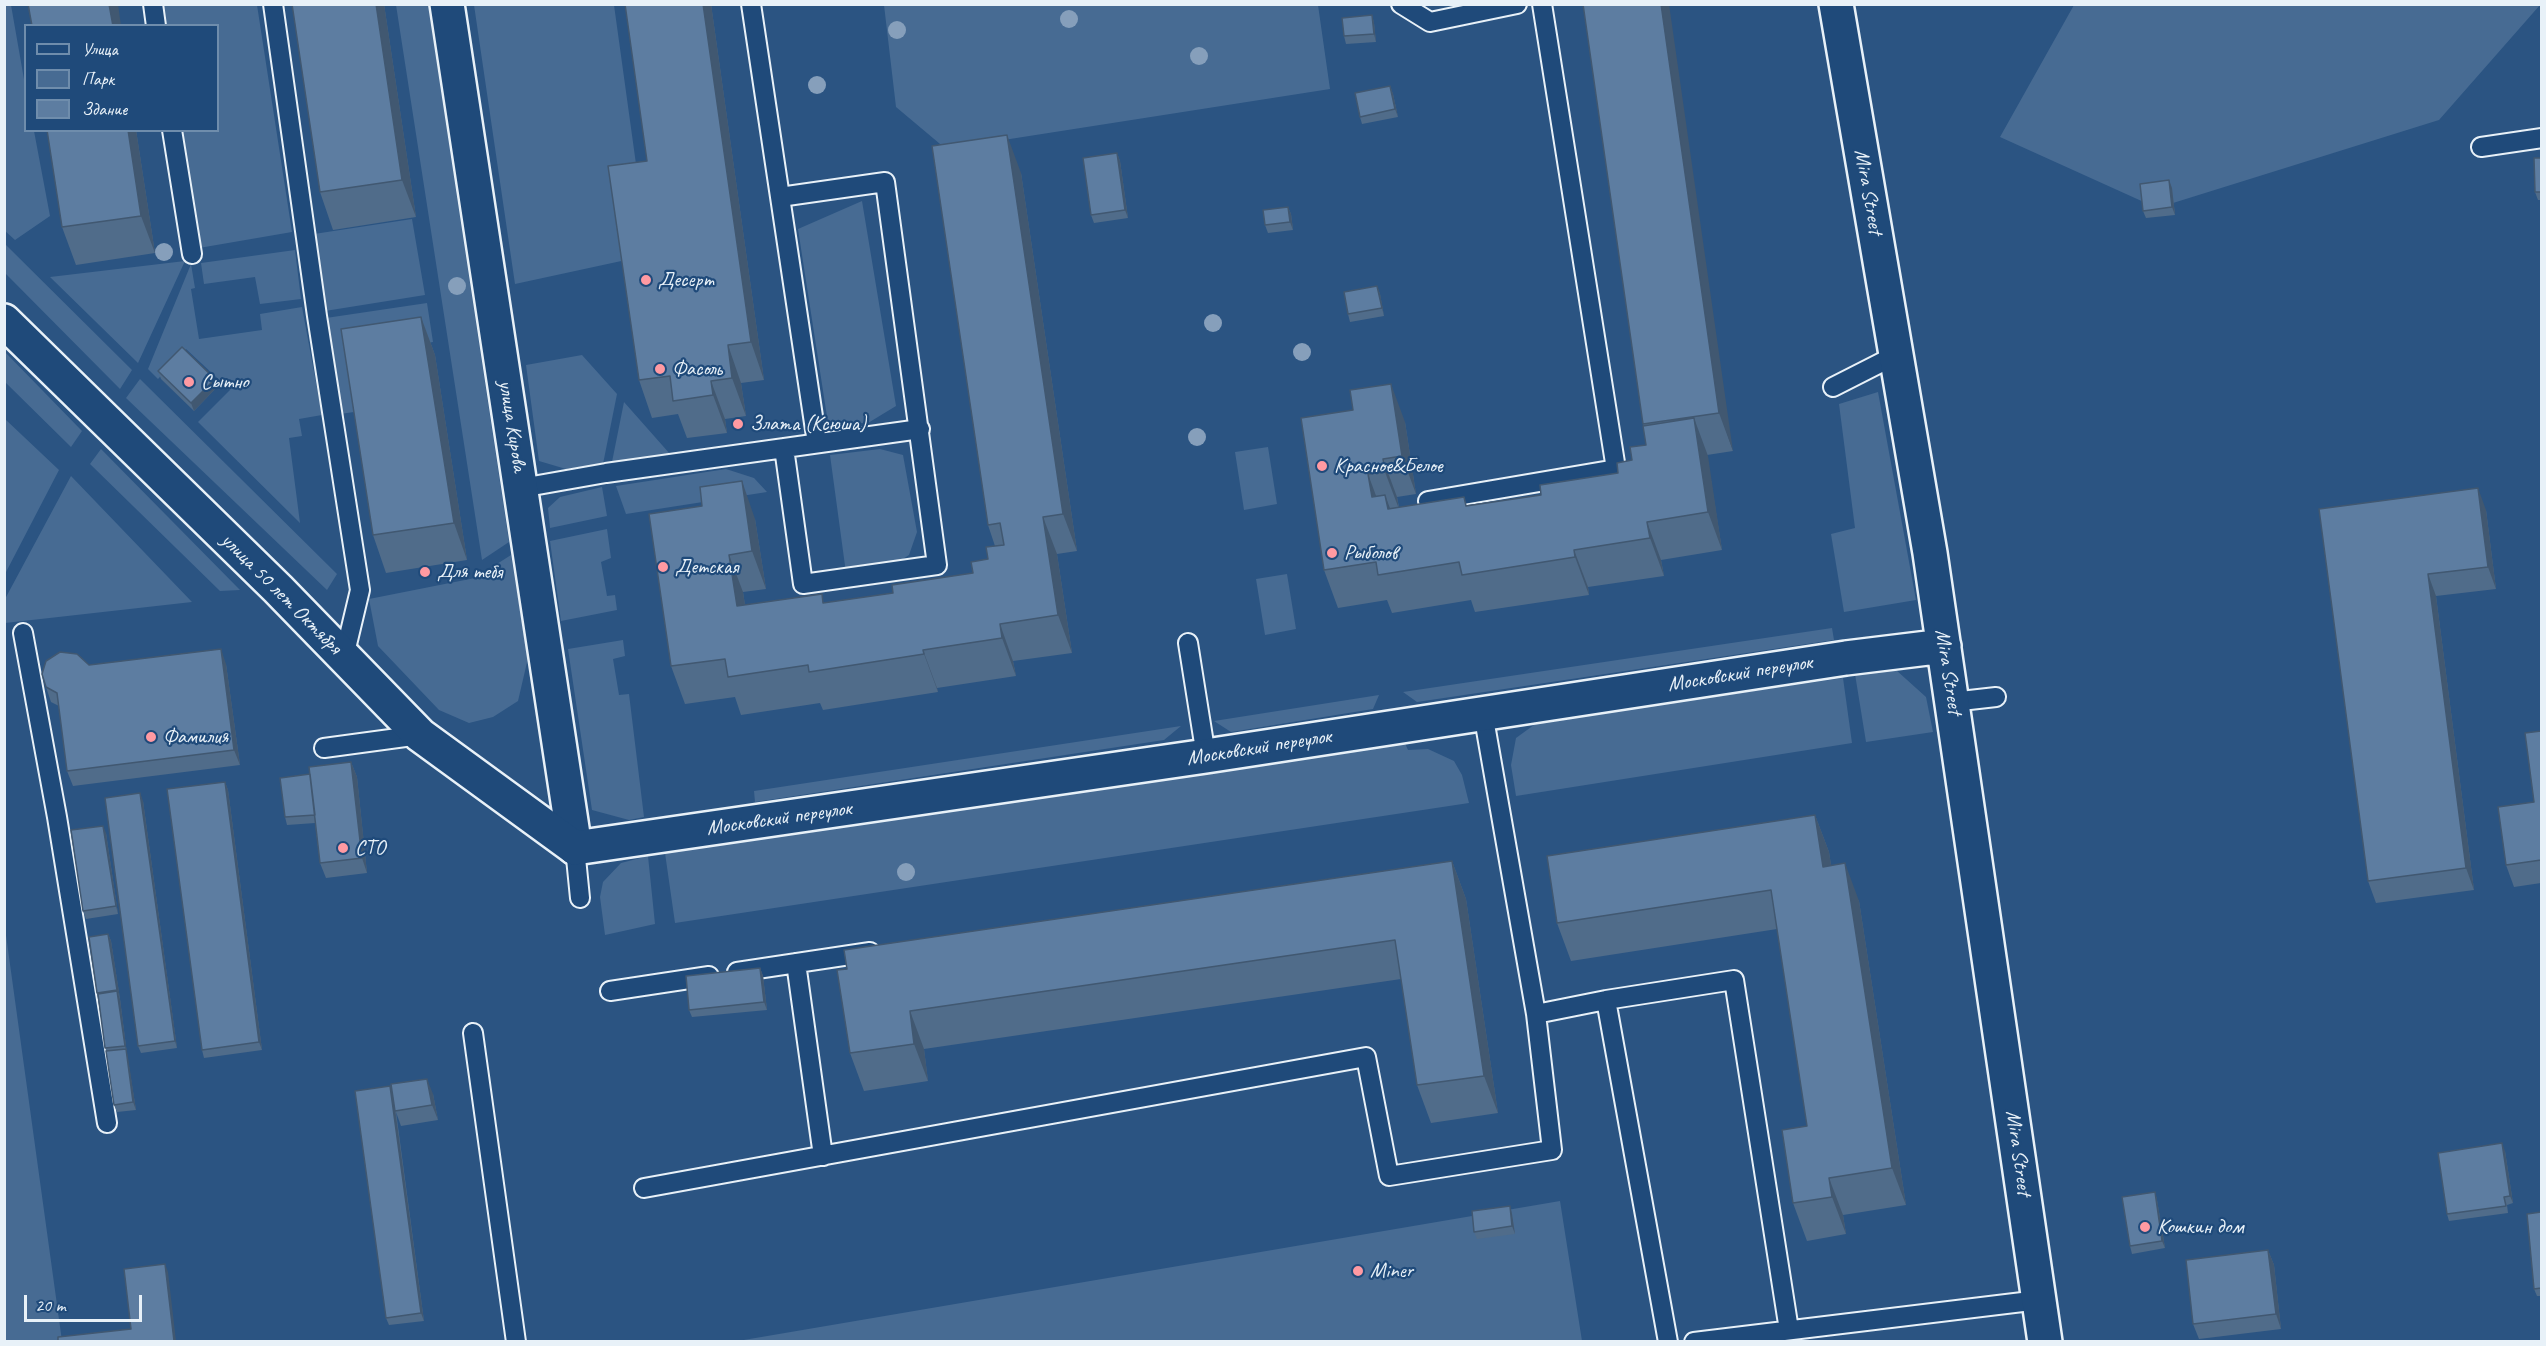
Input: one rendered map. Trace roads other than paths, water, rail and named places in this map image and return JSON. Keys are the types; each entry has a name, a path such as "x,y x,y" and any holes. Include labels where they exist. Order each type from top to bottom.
{"street":[{"name":"улица Кирова","path":"447,4 575,848"},
{"name":"Mira Street","path":"1836,4 1944,646 2045,1341"},
{"name":"улица 50 лет Октября","path":"4,321 420,735 575,848"},
{"name":"Московский переулок","path":"575,848 1206,756 1834,660 1944,646"}],"lane":[{"path":"153,4 156,24"},
{"path":"273,4 317,316 360,590 344,657"},
{"path":"752,4 817,443"},
{"path":"1401,4 1430,22 1517,4"},
{"path":"1428,501 1616,469 1542,4"},
{"path":"172,132 192,254"},
{"path":"2481,147 2541,138"},
{"path":"780,197 885,182 937,565 803,584 784,448"},
{"path":"1833,387 1896,355"},
{"path":"521,488 920,429"},
{"path":"22,633 57,817 107,1123"},
{"path":"1188,643 1206,756"},
{"path":"1952,702 1996,697"},
{"path":"644,1188 1366,1057 1389,1176 1552,1150 1536,1014 1483,713"},
{"path":"324,748 420,735"},
{"path":"575,848 580,898"},
{"path":"610,991 889,950"},
{"path":"796,963 823,1156"},
{"path":"1536,1014 1606,1000 1734,980 1789,1330"},
{"path":"1606,1000 1668,1341"},
{"path":"473,1033 516,1341"},
{"path":"1694,1341 2039,1300"}],"place":[{"name":"Десерт","path":"646,280"},
{"name":"Фасоль","path":"660,369"},
{"name":"Сытно","path":"189,382"},
{"name":"Злата (Ксюша)","path":"738,424"},
{"name":"Красное&Белое","path":"1322,466"},
{"name":"Рыболов","path":"1332,553"},
{"name":"Детская","path":"663,567"},
{"name":"Для тебя","path":"425,572"},
{"name":"Фамилия","path":"151,737"},
{"name":"СТО","path":"343,848"},
{"name":"Кошкин дом","path":"2145,1227"},
{"name":"Miner","path":"1358,1271"}]}
